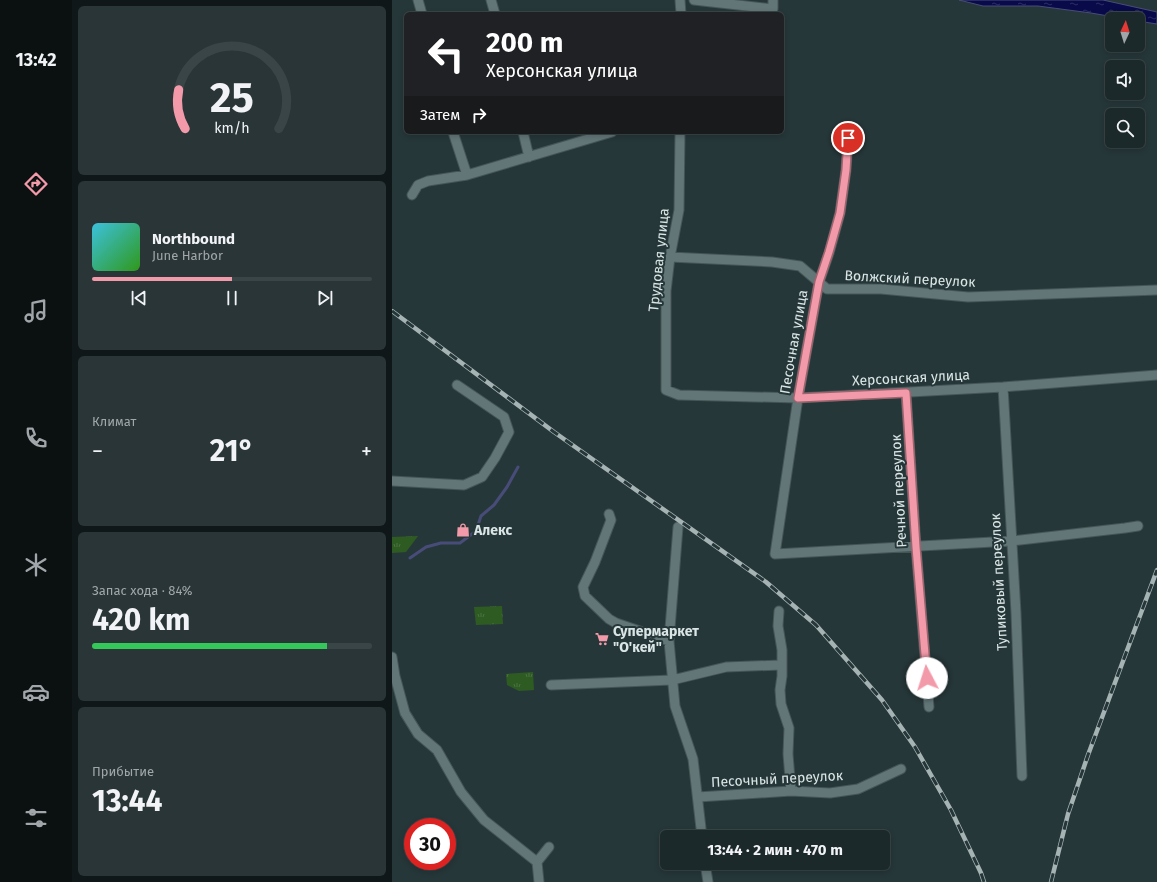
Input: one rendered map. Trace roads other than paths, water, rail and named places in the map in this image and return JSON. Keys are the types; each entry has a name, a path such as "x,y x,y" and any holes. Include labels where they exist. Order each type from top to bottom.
{"street":[{"path":"418,0 421,12"},
{"path":"492,0 495,12"},
{"path":"680,0 681,12"},
{"path":"694,0 773,9 774,0"},
{"path":"455,134 467,175"},
{"path":"523,134 529,157"},
{"path":"412,195 418,185 428,181 467,175 605,134"},
{"name":"Трудовая улица","path":"666,390 666,291 670,257 679,210 680,134"},
{"name":"Песочная улица","path":"848,138 846,170 840,213 819,282 798,398 775,554 916,547"},
{"name":"Волжский переулок","path":"670,257 772,262 800,266 827,289 881,289 968,296 1157,290"},
{"name":"Херсонская улица","path":"666,390 679,395 798,398 1003,387 1157,375"},
{"path":"392,481 464,485 482,477 495,458 509,432 504,417 457,385"},
{"name":"Тупиковый переулок","path":"1003,387 1016,613 1022,776"},
{"name":"Речной переулок","path":"906,393 916,547 929,707"},
{"path":"609,514 611,520 595,562 583,587 585,596 609,619 616,623 668,641"},
{"path":"916,547 1011,541 1138,526"},
{"path":"678,527 668,641 674,706 693,759 701,830"},
{"path":"779,611 778,626 782,650 782,676 780,690 781,704 790,728 788,754 791,791"},
{"path":"392,657 395,676 405,713 418,734 437,750 461,792 484,820 537,862"},
{"path":"551,685 672,680 726,667 781,665"},
{"name":"Песочный переулок","path":"698,797 791,791 830,793 858,789 900,769"},
{"path":"539,882 537,862 549,847"},
{"path":"706,870 708,882"}],"water":[{"path":"959,0 1103,0 1157,12 1157,24 1145,22 1145,12 1105,12 1105,15 1038,6 983,6"}],"waterway":[{"path":"410,558 426,547 441,543 460,543 476,531 481,516 494,505 507,487 518,467"}],"railway":[{"path":"392,311 554,432 766,582 816,625 882,700 915,747 951,810 984,882"},
{"path":"1051,882 1068,814 1088,755 1157,570"}],"place":[{"name":"Алекс","path":"463,530"},
{"name":"Супермаркет \"О'кей\"","path":"602,639"}]}
